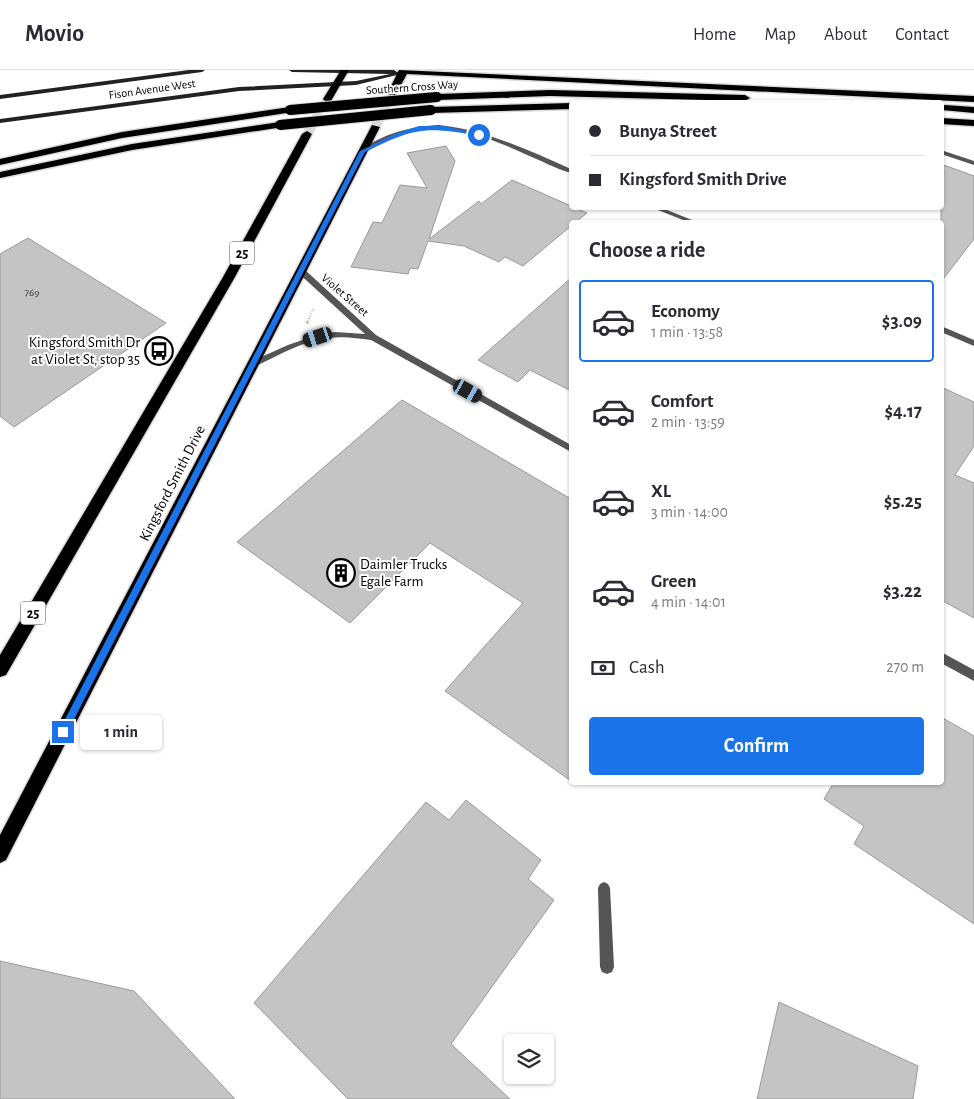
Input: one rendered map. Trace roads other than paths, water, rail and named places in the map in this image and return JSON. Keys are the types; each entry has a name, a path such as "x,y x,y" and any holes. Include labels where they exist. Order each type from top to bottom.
{"highway":[{"path":"328,100 345,70"},
{"path":"392,94 403,72 484,72 974,99"},
{"name":"Southern Cross Way","path":"0,162 122,135 290,110 437,97 550,93 752,99"},
{"name":"Southern Cross Way","path":"0,176 132,147 280,125 431,110 569,106"},
{"path":"944,108 974,110"},
{"path":"944,121 974,123"},
{"name":"Kingsford Smith Drive","path":"0,854 375,127"},
{"name":"25","path":"0,670 229,277 307,134"}],"main road":[{"name":"Fison Avenue West","path":"0,96 202,70"},
{"path":"292,70 403,72"},
{"name":"Fison Avenue West","path":"0,121 239,89 280,85 337,85 370,81 403,72"}],"street":[{"path":"363,151 397,135 419,128 444,128 488,136 569,170"},
{"path":"944,153 974,163"},
{"path":"663,210 688,220"},
{"name":"Violet Street","path":"301,271 322,293 352,315 373,337 569,448"},
{"path":"944,330 974,343"},
{"name":"Violet Street","path":"253,364 286,348 318,337 339,335 373,337"},
{"path":"944,659 974,676"},
{"path":"604,888 607,967"}],"tunnel":[{"path":"375,127 392,94"},
{"path":"307,134 328,99"}],"place":[{"name":"Kingsford Smith Dr at Violet St, stop 35","path":"159,351"},
{"name":"Daimler Trucks Egale Farm","path":"341,573"}]}
